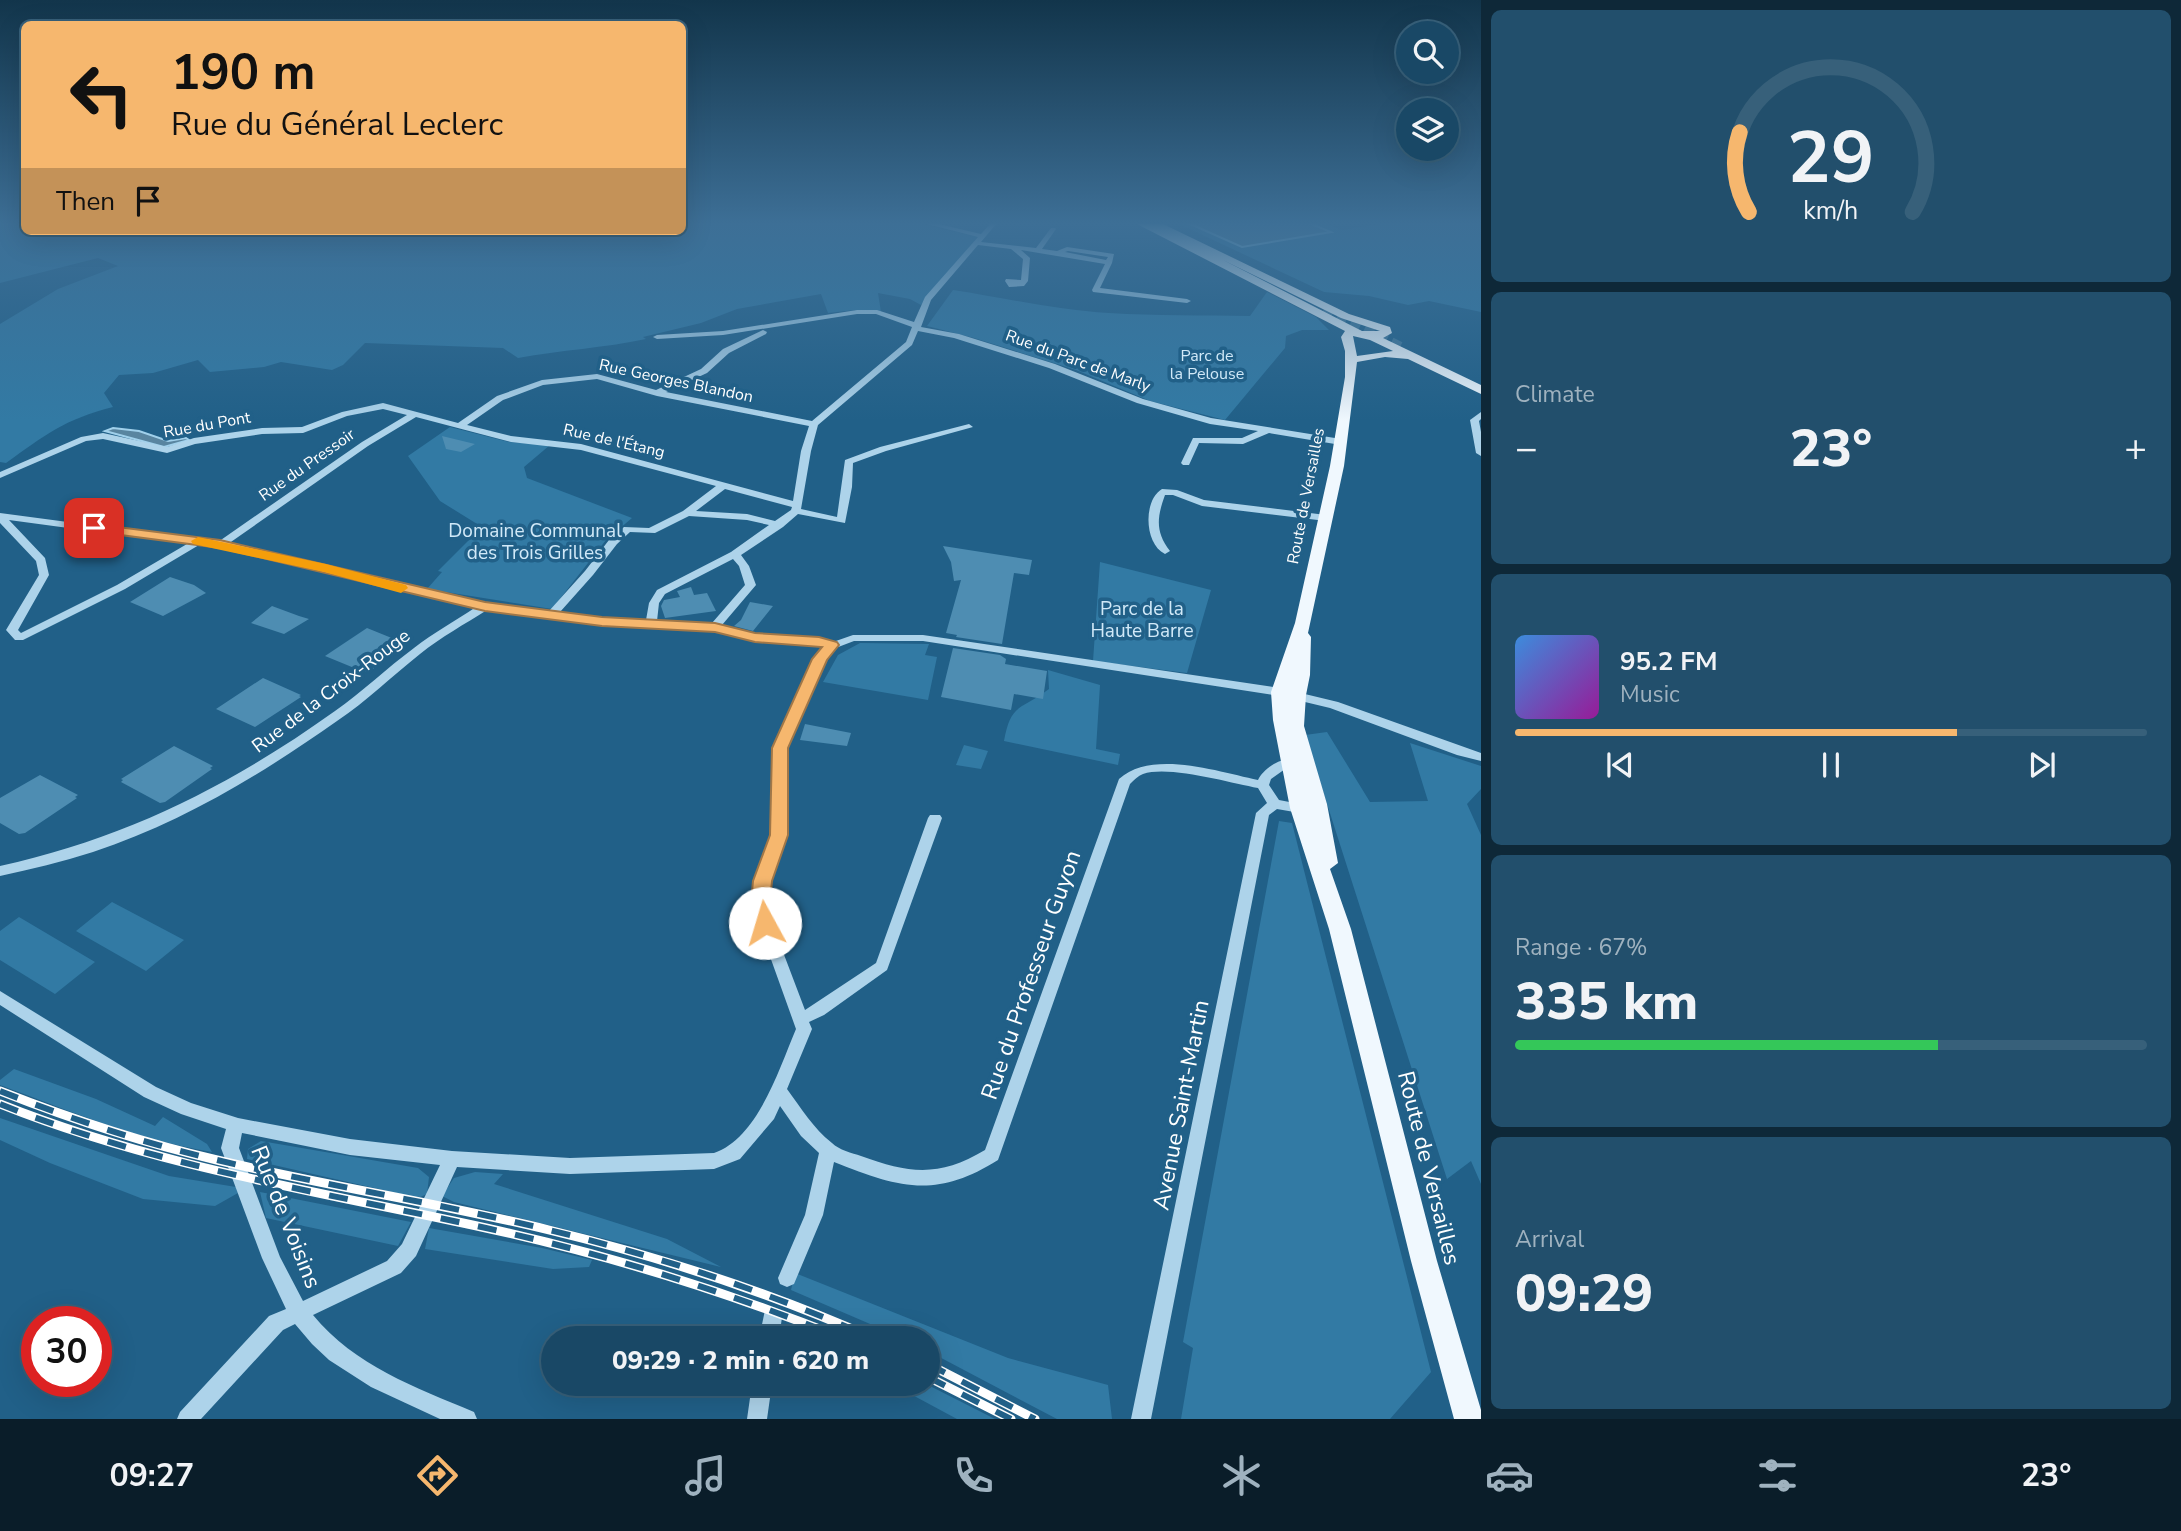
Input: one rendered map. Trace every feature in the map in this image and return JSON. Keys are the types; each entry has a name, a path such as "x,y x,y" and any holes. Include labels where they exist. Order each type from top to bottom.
{"main road":[{"path":"1274,289 1348,328 1481,388"},
{"path":"1283,289 1318,306"},
{"path":"1288,289 1345,316 1380,326 1386,333 1481,388"},
{"path":"1348,328 1364,322"},
{"name":"Route de Versailles","path":"1309,806 1289,762 1288,694 1302,675 1303,623 1326,518 1351,377 1348,328"},
{"path":"1369,336 1386,333"},
{"name":"Route de Versailles","path":"1351,377 1359,359 1362,340 1369,336"},
{"path":"1401,346 1481,388"},
{"path":"1359,359 1385,354 1416,359"},
{"name":"Route de Versailles","path":"1288,694 1309,806 1424,1261 1469,1419"}],"street":[{"path":"651,622 654,603 661,592 735,554 779,525 796,508 806,451 814,424 909,344 928,299 936,289"},
{"path":"1096,289 1187,301"},
{"name":"Rue du Parc de Marly","path":"773,327 811,318 877,312 917,327 956,336 1052,366 1140,401 1199,418 1340,442"},
{"path":"657,337 773,327"},
{"path":"657,393 704,371 726,351 773,327"},
{"name":"Rue Georges Blandon","path":"459,426 500,398 542,383 597,376 657,393 814,424"},
{"name":"Rue de l'Étang","path":"383,405 516,440 581,447 724,485 796,508"},
{"name":"Rue du Pont","path":"0,475 84,439 103,436 167,450 194,441 234,435 303,430 345,414 383,405"},
{"name":"Rue du Pressoir","path":"220,544 365,443 413,415"},
{"path":"1481,415 1474,420 1481,453"},
{"path":"796,508 841,521 848,462 883,449 970,427"},
{"name":"Rue du Parc de Marly","path":"1186,463 1196,440 1243,441 1271,430"},
{"path":"551,615 613,542 628,529 650,531 687,513 724,485"},
{"path":"1165,551 1158,544 1151,529 1162,492 1174,492 1202,503 1326,518"},
{"path":"687,513 747,517 779,525"},
{"path":"2,517 220,544 485,606 602,621 715,627 755,637 819,641 831,645"},
{"path":"2,517 41,560 44,575 10,632"},
{"path":"10,632 121,587 199,541"},
{"path":"715,627 751,585 744,566 735,554"},
{"name":"Rue de la Croix-Rouge","path":"0,871 73,855 216,794 333,719 418,650 485,606"},
{"path":"238,1125 350,1147 452,1159 569,1166 714,1161 734,1154 768,1114 804,1029 765,923 761,902 762,881 779,835 780,748 823,654 831,645 857,638 923,639 1288,694 1334,705 1481,757"},
{"path":"1289,762 1266,776 1262,785 1275,804 1309,806"},
{"name":"Rue du Professeur Guyon","path":"828,1151 875,1170 910,1178 951,1178 975,1167 992,1155 1124,782 1134,773 1147,769 1168,769 1262,785"},
{"name":"Avenue Saint-Martin","path":"1141,1419 1263,814 1275,804"},
{"path":"802,1018 818,1011 882,966 935,818"},
{"name":"Rue de Voisins","path":"0,997 150,1092 187,1110 238,1125 230,1148 267,1246 304,1322 334,1350 398,1393 467,1419"},
{"path":"779,1091 807,1131 828,1151 814,1215 787,1278"},
{"path":"187,1419 276,1323 394,1268 409,1250 452,1159"},
{"path":"771,1326 772,1317"},
{"path":"757,1419 760,1396"}],"green space":[{"path":"58,289 934,289 921,305 910,299 878,293 881,312 855,310 828,313 821,294 737,309 701,323 643,337 646,339 518,358 503,348 365,343 343,365 332,370 281,362 264,367 210,372 198,360 153,373 119,375 104,393 113,407 68,423 6,463 0,462 0,324"},
{"path":"1318,289 1481,289 1481,312 1429,301 1408,305 1369,296"},
{"name":"Parc de la Pelouse","path":"953,290 1050,307 1090,311 1144,315 1250,316 1267,292 1316,317 1329,330 1302,330 1286,336 1285,348 1225,420 1150,401 1076,370 927,326"},
{"name":"Domaine Communal des Trois Grilles","path":"450,427 509,442 550,445 524,467 527,478 632,518 606,540 552,609 427,589 442,572 438,571 482,527 440,501 408,456"},
{"name":"Parc de la Haute Barre","path":"1100,562 1211,590 1187,673 1093,661"},
{"path":"860,643 929,644 925,655 937,657 928,700 823,682 838,655"},
{"path":"1048,670 1100,685 1096,749 1120,754 1118,765 1004,741 1014,713 1049,689"},
{"path":"1327,732 1370,802 1428,801 1410,743 1481,766 1481,789 1467,804 1481,835 1481,1184 1471,1161 1447,1179 1305,735"},
{"path":"964,745 988,751 981,769 956,765"},
{"path":"1279,821 1292,823 1431,1372 1390,1419 1181,1419 1193,1348 1183,1342"},
{"path":"112,902 184,940 146,971 76,931"},
{"path":"19,917 95,962 55,994 0,960 0,931"},
{"path":"14,1069 96,1099 155,1126 163,1117 207,1144 212,1152 131,1132 0,1085 0,1080"},
{"path":"0,1118 169,1176 236,1187 238,1193 215,1206 143,1199 50,1163 0,1140"},
{"path":"261,1141 418,1168 429,1177 427,1194 418,1198 247,1159 248,1149"},
{"path":"475,1172 503,1174 494,1184 667,1239 721,1267 454,1202 442,1196 454,1178"},
{"path":"260,1192 411,1222 398,1246 266,1218"},
{"path":"429,1228 542,1248 592,1260 589,1267 553,1269 425,1249"},
{"path":"795,1273 928,1326 875,1326 791,1290"},
{"path":"940,1331 1008,1358 1108,1385 1112,1419 1057,1419 940,1357"},
{"path":"940,1391 995,1419 957,1419 914,1396 940,1396"}],"shaded area":[{"path":"113,428 139,431 168,441 186,438 189,440 164,447 105,431"}],"building":[{"path":"442,436 475,444 461,452 446,449"},
{"path":"943,546 1032,560 1029,575 1014,573 1002,644 946,633 961,580 954,581 951,562"},
{"path":"170,577 194,585 206,593 163,616 130,602"},
{"path":"691,587 694,595 707,593 716,611 665,618 661,606 664,600 680,597 677,591"},
{"path":"750,602 773,606 753,631 734,626 741,620"},
{"path":"272,606 309,619 284,634 251,623"},
{"path":"367,628 404,645 369,672 325,656"},
{"path":"953,648 1000,655 1006,659 1005,664 1047,671 1043,699 1014,694 1011,710 941,697"},
{"path":"263,678 301,697 255,727 216,709"},
{"path":"805,724 851,733 847,746 800,740"},
{"path":"174,746 213,766 210,768 212,769 160,803 121,782 121,779"},
{"path":"40,775 78,795 75,797 77,798 25,833 19,834 0,823 0,798"}],"tunnel":[{"path":"1324,309 1401,347"}],"railway":[{"path":"0,1091 107,1130 189,1153 508,1220 632,1252 755,1291 844,1326"},
{"path":"0,1104 59,1126 180,1161 302,1190 486,1228 623,1263 712,1290 810,1326"},
{"path":"940,1370 1035,1419"},
{"path":"940,1383 1011,1419"}],"slow traffic":[{"path":"198,541 326,568 401,588"}],"route":[{"path":"94,528 220,544 485,606 602,621 715,627 755,637 819,641 831,645 820,659 780,748 779,835 762,881 761,902 765,923"}]}
